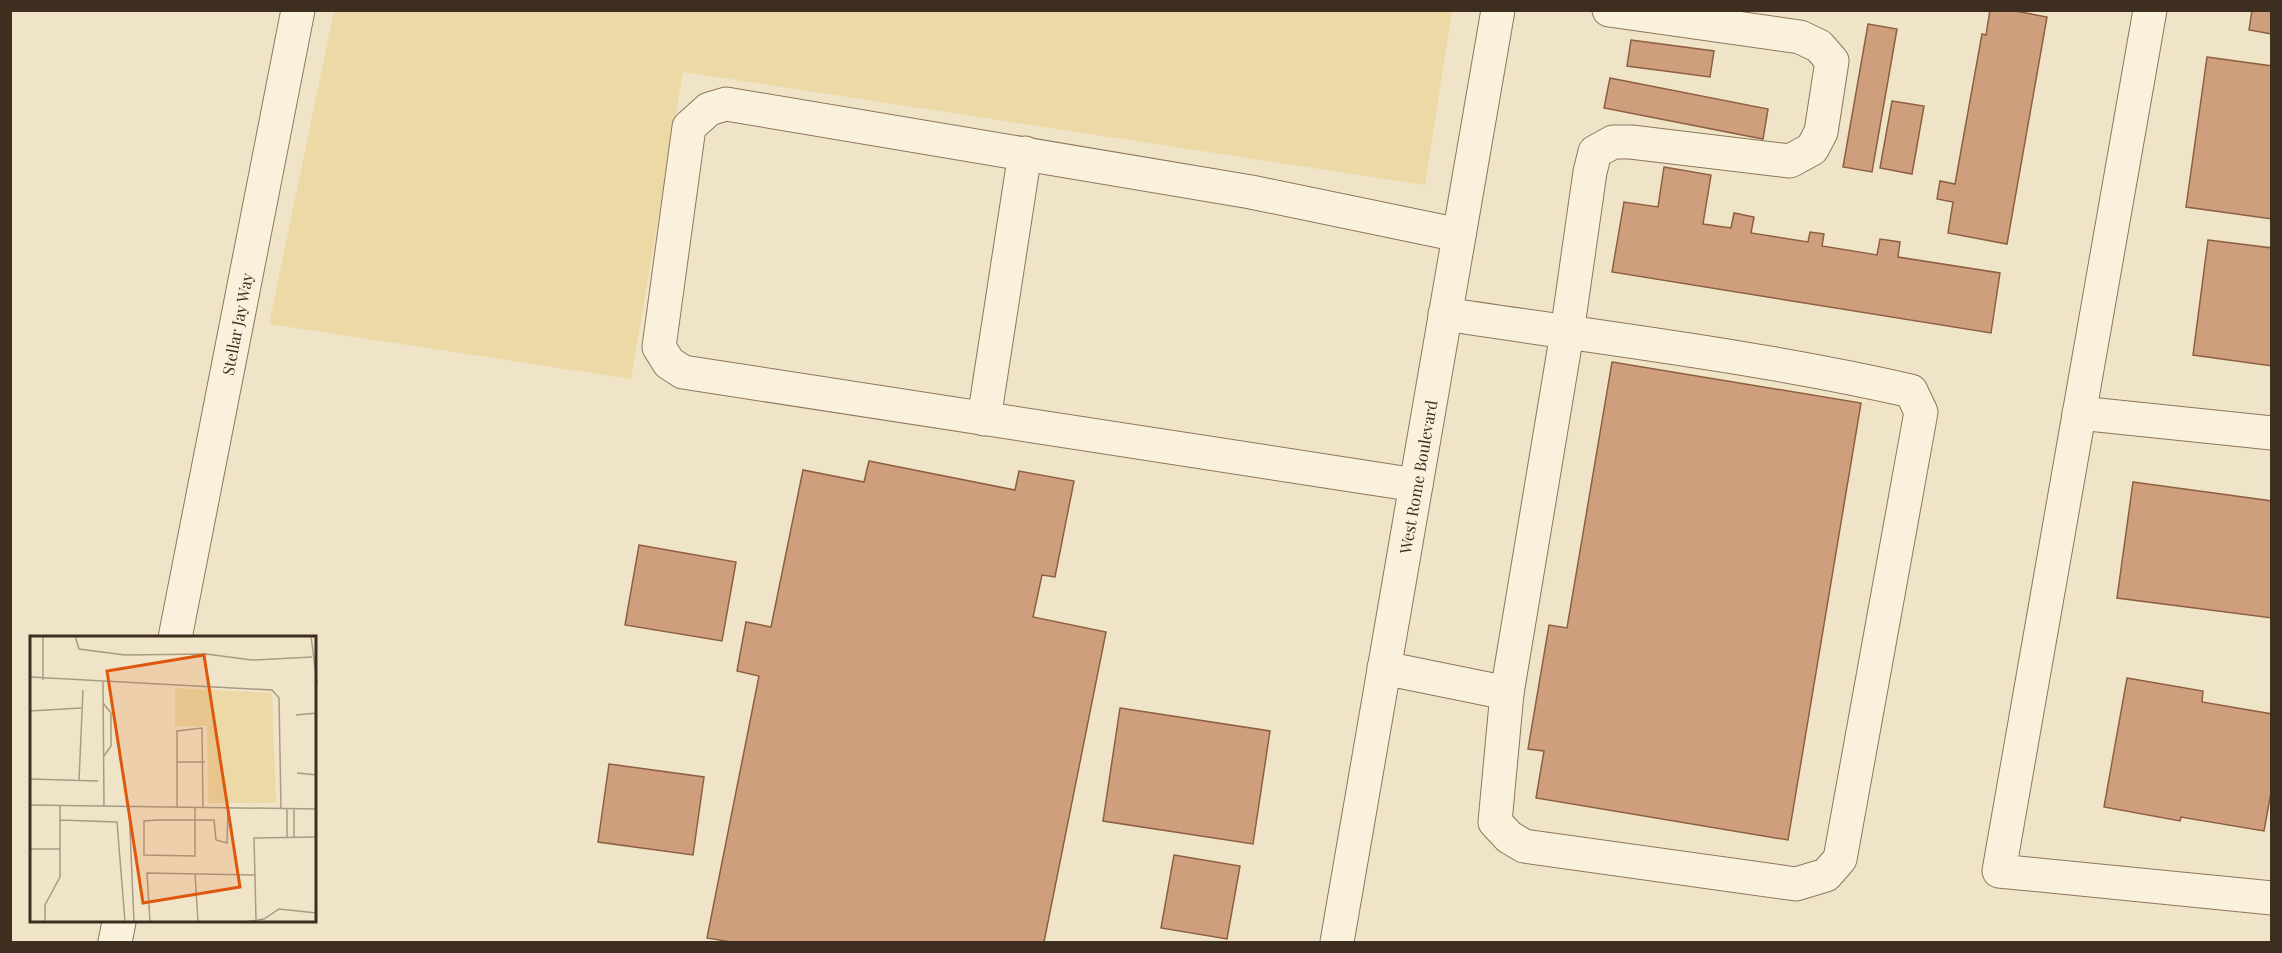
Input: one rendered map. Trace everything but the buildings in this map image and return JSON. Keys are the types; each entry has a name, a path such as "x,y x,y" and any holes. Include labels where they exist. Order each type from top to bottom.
{"street":[{"name":"Stellar Jay Way","path":"175,636 298,10"},
{"name":"West Rome Boulevard","path":"1337,942 1498,10"},
{"path":"1445,314 1567,333 1839,375 1911,391 1921,412 1840,860 1826,875 1796,884 1524,846 1509,837 1495,822 1507,693 1567,333 1590,172 1595,152 1613,142 1631,142 1790,161 1812,149 1821,132 1832,62 1819,46 1800,37 1609,10"},
{"path":"2150,10 1999,871 2271,898"},
{"path":"1416,485 683,372 669,363 659,347 689,127 709,109 726,104 1251,192 1459,235"},
{"path":"984,419 1024,153"},
{"path":"2079,413 2271,433"},
{"path":"1384,668 1507,693"},
{"path":"115,942 119,923"}],"sand":[{"path":"334,11 1452,11 1425,185 683,72 631,379 269,324"}]}
